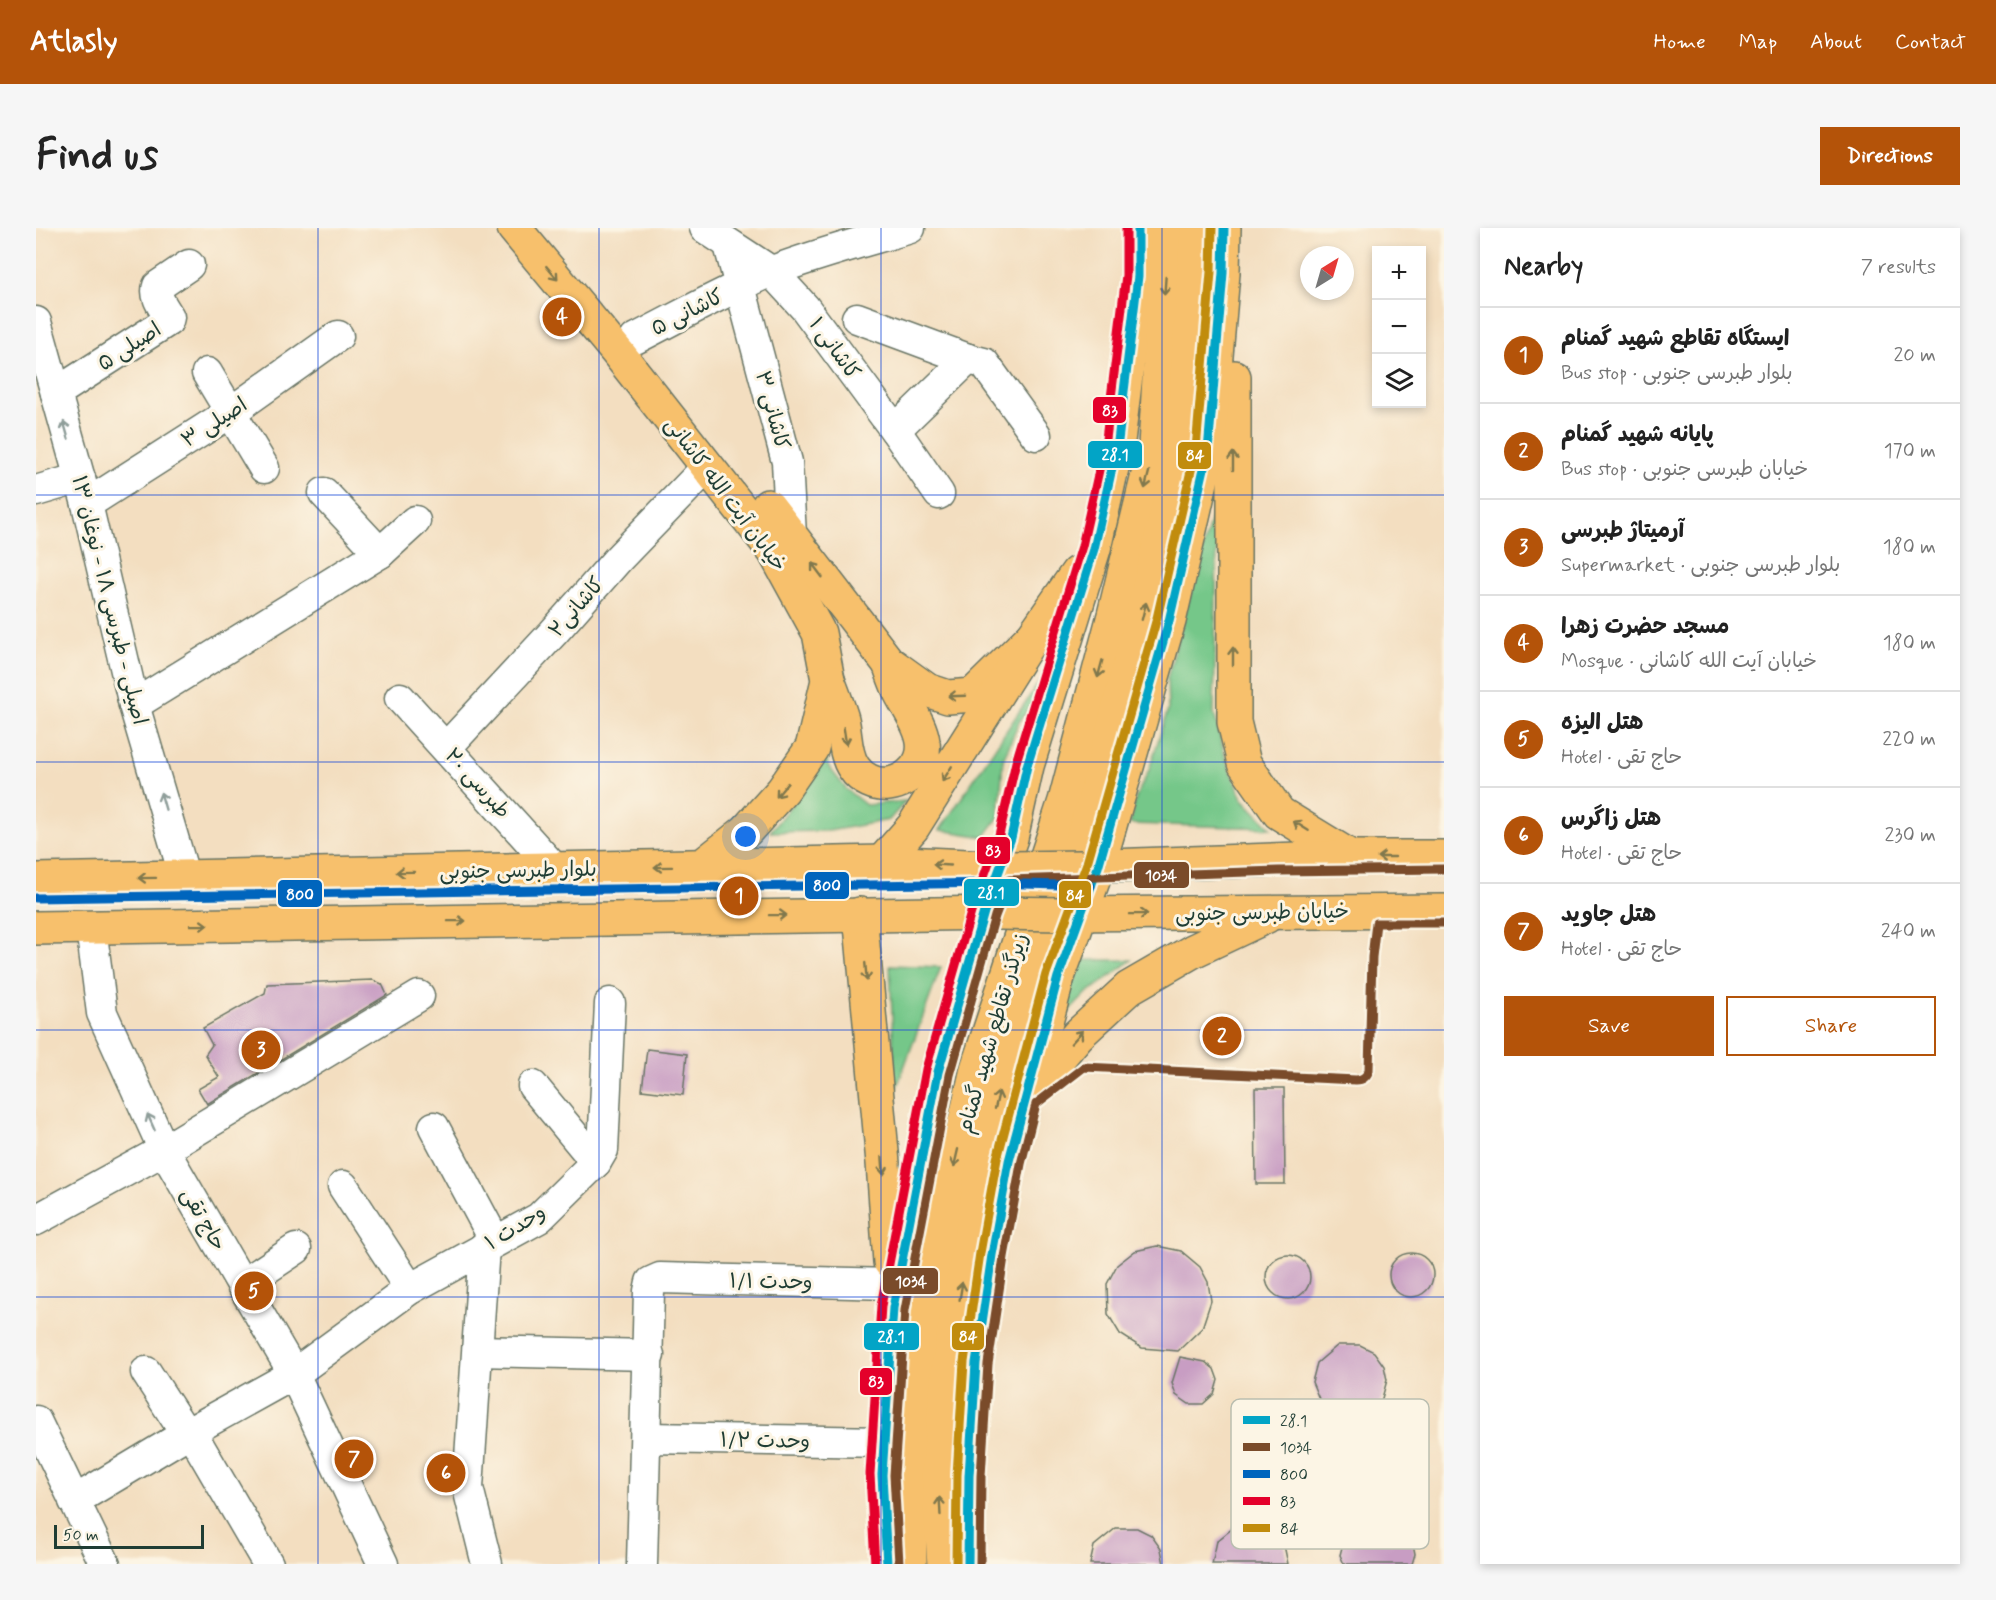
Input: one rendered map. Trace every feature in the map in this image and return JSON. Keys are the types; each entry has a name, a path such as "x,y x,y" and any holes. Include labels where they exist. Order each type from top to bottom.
{"main road":[{"name":"خیابان آیت الله کاشانی","path":"514,228 618,353 774,551 819,633 828,680 812,748 783,790 746,831 702,866"},
{"name":"خیابان آیت الله کاشانی","path":"544,228 635,339 888,662 927,690 948,697 973,695 1033,636"},
{"path":"892,1296 938,1072 1006,868 1027,766 1094,549 1118,441 1138,276 1138,228"},
{"name":"زیرگذر تقاطع شهید گمنام","path":"910,1564 909,1474 919,1355 939,1238 977,1069 1065,801 1155,446 1168,228"},
{"name":"زیرگذر تقاطع شهید گمنام","path":"944,1564 938,1473 949,1361 984,1160 1003,1074 1093,806 1142,621 1182,450 1197,228"},
{"path":"968,1564 969,1476 976,1363 1009,1161 1073,914 1169,621 1208,451 1223,273 1224,228"},
{"path":"1223,273 1234,367 1234,722 1245,763 1279,813 1351,857"},
{"path":"882,862 914,827 1033,636 1094,549"},
{"path":"828,680 842,720 848,758 854,769 863,778 874,783 898,782 909,776 917,767 924,743 888,662"},
{"path":"1090,867 1351,857 1444,857"},
{"name":"بلوار طبرسی جنوبی","path":"36,880 882,862 1006,868 1090,867"},
{"name":"خیابان طبرسی جنوبی","path":"991,913 1444,911"},
{"path":"1025,1098 1078,1035 1129,988 1193,951 1274,912"},
{"path":"36,928 991,913"},
{"path":"860,914 883,1163 892,1296 882,1475 887,1564"}],"street":[{"name":"کاشانی ۵","path":"635,339 844,237 910,228"},
{"name":"کاشانی ۱","path":"717,237 772,272 806,308 939,494"},
{"name":"کاشانی ۳","path":"717,237 740,286 787,462 791,536"},
{"name":"اصیلی ۵","path":"56,393 168,321 169,317 156,291 158,286 189,265"},
{"path":"857,318 984,363 1036,435"},
{"name":"اصیلی - طبرسی ۱۸ - نوغان ۱۳","path":"36,322 83,491 134,705 185,878"},
{"name":"اصیلی ۳","path":"36,491 83,491 231,412 338,336"},
{"path":"895,430 968,359"},
{"path":"207,373 264,468"},
{"name":"کاشانی۲","path":"446,748 619,558 707,467"},
{"path":"324,492 380,554"},
{"path":"134,705 380,554 415,521"},
{"name":"طبرسی ۲۰","path":"400,698 555,869"},
{"name":"حاج تقی","path":"91,927 102,1013 164,1150 294,1374 383,1564"},
{"path":"36,1220 164,1150 419,996"},
{"path":"533,1086 596,1162 603,1150 610,1003"},
{"path":"434,1127 490,1244 478,1351 468,1488 487,1564"},
{"name":"وحدت ۱","path":"74,1501 188,1433 294,1374 410,1288 539,1218 596,1162"},
{"path":"343,1186 410,1288"},
{"path":"242,1285 296,1249"},
{"name":"وحدت ۱/۱","path":"649,1355 649,1291 651,1282 660,1278 892,1296"},
{"path":"478,1351 649,1355 642,1564"},
{"path":"146,1372 188,1433 268,1564"},
{"path":"36,1421 105,1564"},
{"name":"وحدت ۱/۲","path":"646,1438 884,1442"}],"green space":[{"path":"1218,480 1214,713 1225,756 1242,798 1271,828 1130,824 1136,797 1149,770 1168,709 1167,679 1215,505"},
{"path":"1039,682 1041,692 1019,722 1003,760 999,817 984,837 940,830"},
{"path":"826,749 828,766 847,790 866,805 906,801 889,820 829,831 770,832 810,781"},
{"path":"1069,960 1132,960 1086,994 1051,1030"},
{"path":"890,965 941,967 895,1092"}],"building":[{"path":"373,980 382,984 387,995 207,1104 198,1089 219,1077 205,1055 212,1045 203,1028 265,993 267,984"},
{"path":"647,1049 687,1054 683,1095 642,1090"},
{"path":"1255,1088 1284,1088 1285,1184 1256,1184"},
{"path":"1157,1246 1181,1251 1200,1267 1208,1282 1211,1301 1202,1328 1178,1351 1142,1348 1120,1334 1108,1314 1107,1284 1117,1265 1135,1251"},
{"path":"1411,1253 1427,1259 1433,1275 1427,1291 1411,1297 1395,1291 1389,1275 1395,1259"},
{"path":"1288,1255 1304,1261 1310,1277 1304,1293 1288,1299 1272,1293 1266,1277 1272,1261"},
{"path":"1338,1345 1360,1345 1374,1352 1384,1366 1387,1380 1382,1399 1319,1399 1312,1382 1317,1363"},
{"path":"1180,1357 1205,1362 1214,1369 1218,1380 1214,1394 1203,1404 1189,1404 1176,1395 1172,1383"},
{"path":"1116,1528 1137,1528 1151,1535 1161,1549 1164,1564 1090,1564 1094,1546"},
{"path":"1231,1530 1231,1549 1285,1549 1288,1564 1212,1564 1217,1541"},
{"path":"1342,1549 1414,1549 1415,1554 1412,1564 1344,1564 1340,1555"}],"transit line":[{"name":"83","path":"875,1564 870,1474 881,1306 926,1069 972,909 999,835 1016,762 1082,546 1106,439 1126,275 1126,228"},
{"name":"28.1","path":"887,1564 882,1475 893,1308 938,1072 984,912 1011,838 1027,766 1094,549 1118,441 1138,276 1138,228"},
{"name":"84","path":"956,1564 957,1475 964,1362 997,1159 1046,974 1087,863 1157,618 1196,449 1211,272 1212,228"},
{"name":"28.1","path":"968,1564 969,1476 976,1363 1009,1161 1058,977 1098,867 1169,621 1208,451 1223,273 1224,228"},
{"name":"1034","path":"899,1563 894,1475 905,1310 950,1075 995,916 1009,880 1278,871 1444,869"},
{"name":"800","path":"36,898 995,883 1091,886"},
{"name":"1034","path":"980,1564 981,1476 988,1364 1021,1164 1036,1104 1084,1067 1356,1080 1363,1078 1369,1070 1372,957 1376,923 1444,923"}],"place":[{"name":"مسجد حضرت زهرا","path":"562,317"},
{"name":"ایستگاه تقاطع شهید گمنام","path":"739,896"},
{"name":"پایانه شهید گمنام","path":"1222,1036"},
{"name":"آرمیتاژ طبرسی","path":"261,1050"},
{"name":"هتل الیزه","path":"254,1291"},
{"name":"هتل جاوید","path":"354,1459"},
{"name":"هتل زاگرس","path":"446,1473"}]}
